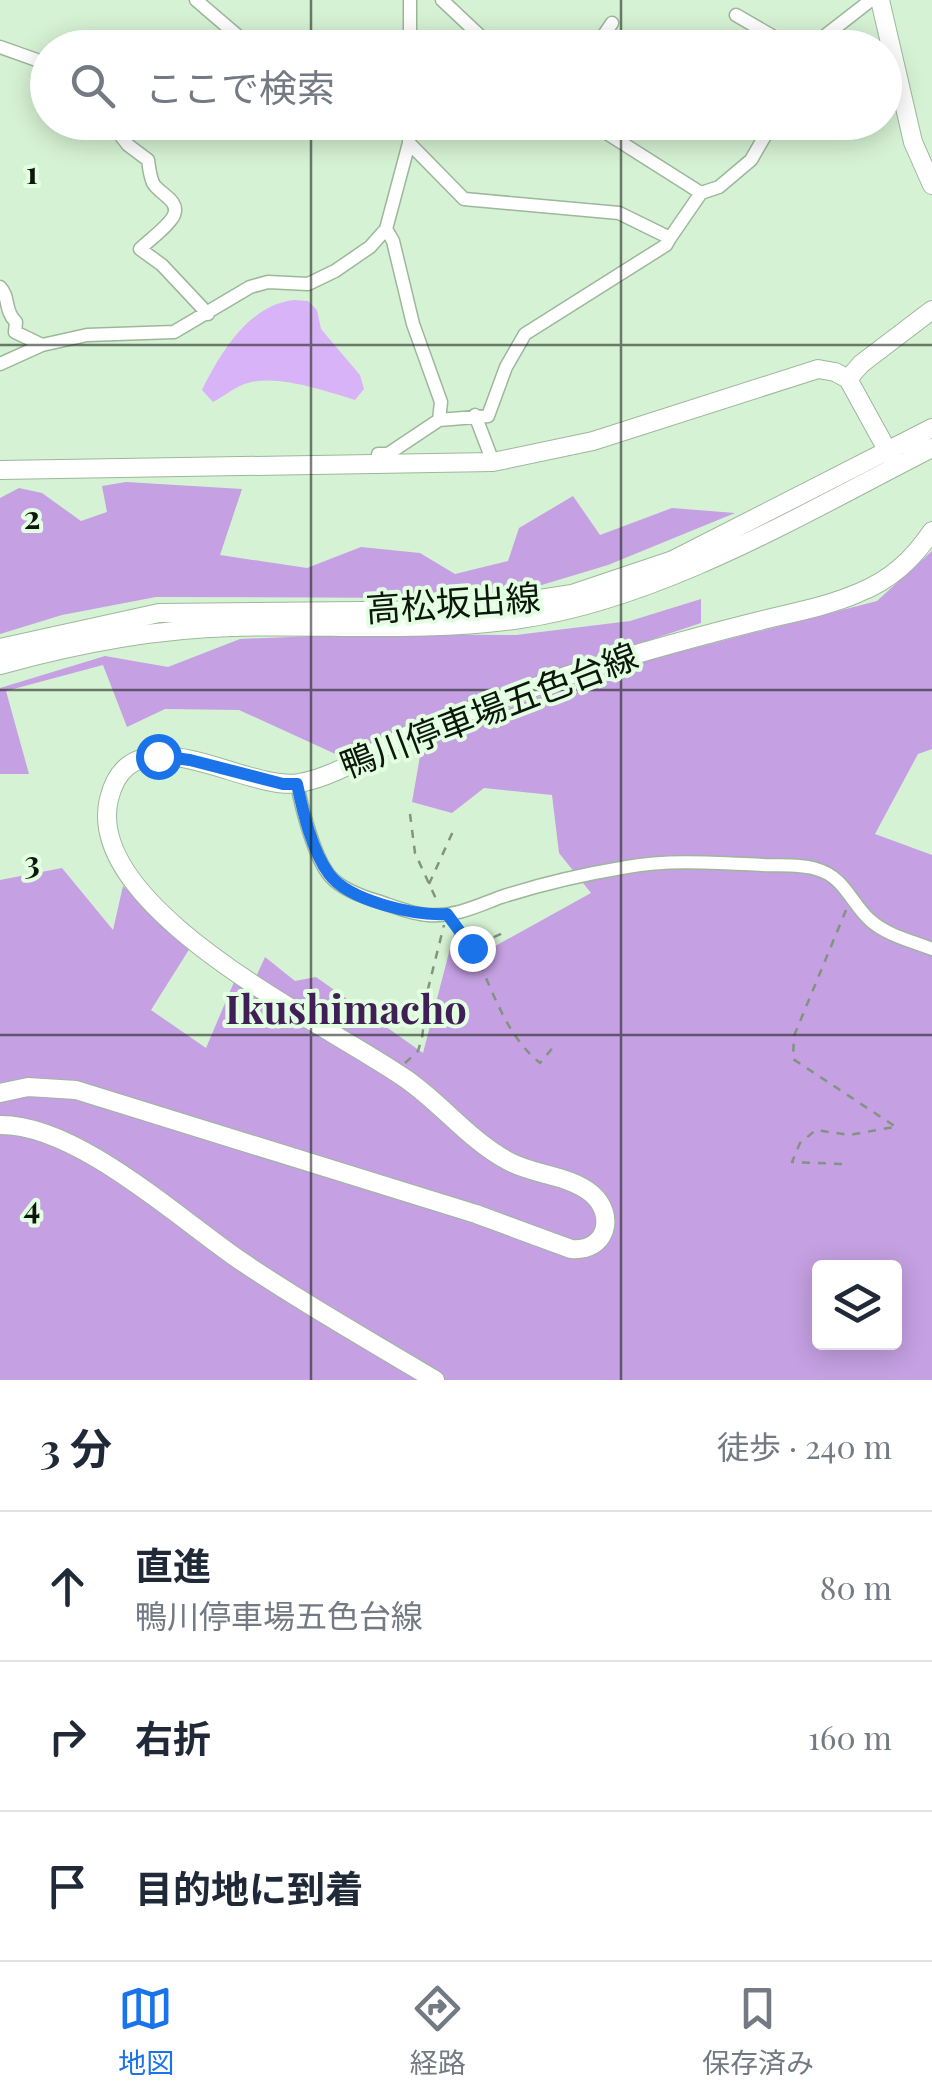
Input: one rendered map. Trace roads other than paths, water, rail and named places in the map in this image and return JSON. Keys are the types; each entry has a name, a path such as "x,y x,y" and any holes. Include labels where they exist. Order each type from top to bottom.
{"main road":[{"path":"880,0 887,30"},
{"path":"902,98 912,142 932,185"},
{"path":"848,379 861,364 932,310"},
{"path":"0,470 493,462 592,442 811,370 827,369 848,379 891,458"},
{"name":"高松坂出線","path":"0,664 105,639 228,627 469,625 558,612 629,592 680,572 891,458 932,428"},
{"name":"高松坂出線","path":"0,648 159,613 469,610 572,594 673,560 891,458 932,448"},
{"name":"鴨川停車場五色台線","path":"0,1093 40,1086 76,1090 458,1208 571,1248 586,1250 595,1246 605,1227 600,1206 592,1194 510,1163 395,1071 190,939 144,896 125,872 113,850 108,800 123,773 144,758 174,757 283,784 297,784 428,727 581,671 647,650 838,602 893,575 915,556 932,530"},
{"path":"0,1124 53,1137 114,1170 240,1260 344,1328 435,1380"}],"street":[{"path":"196,0 231,30"},
{"path":"410,0 410,30"},
{"path":"442,0 474,30"},
{"path":"834,30 871,0"},
{"path":"736,15 762,30"},
{"path":"607,30 612,22"},
{"path":"0,47 30,58"},
{"path":"124,140 148,160 152,182 175,207 174,215 140,249 162,265 208,314"},
{"path":"0,364 42,345 87,335 174,332 250,288 295,280 308,284 335,272 370,247 386,228 407,140"},
{"path":"415,140 464,199 620,213 670,238"},
{"path":"617,140 701,193"},
{"path":"378,466 378,454 388,454 439,420 488,416 506,367 526,334 666,244 701,193 718,188 751,160 763,140"},
{"path":"386,228 441,402 439,420"},
{"path":"0,287 6,293 5,315 16,322 16,332 42,345"},
{"path":"475,416 493,462"},
{"path":"297,784 324,867 332,878 361,896 409,912 447,914 474,910 498,898 630,866 664,863 817,869 835,878 881,928 932,949"}],"district":[{"name":"Ikushimacho","path":"346,1010"}]}
